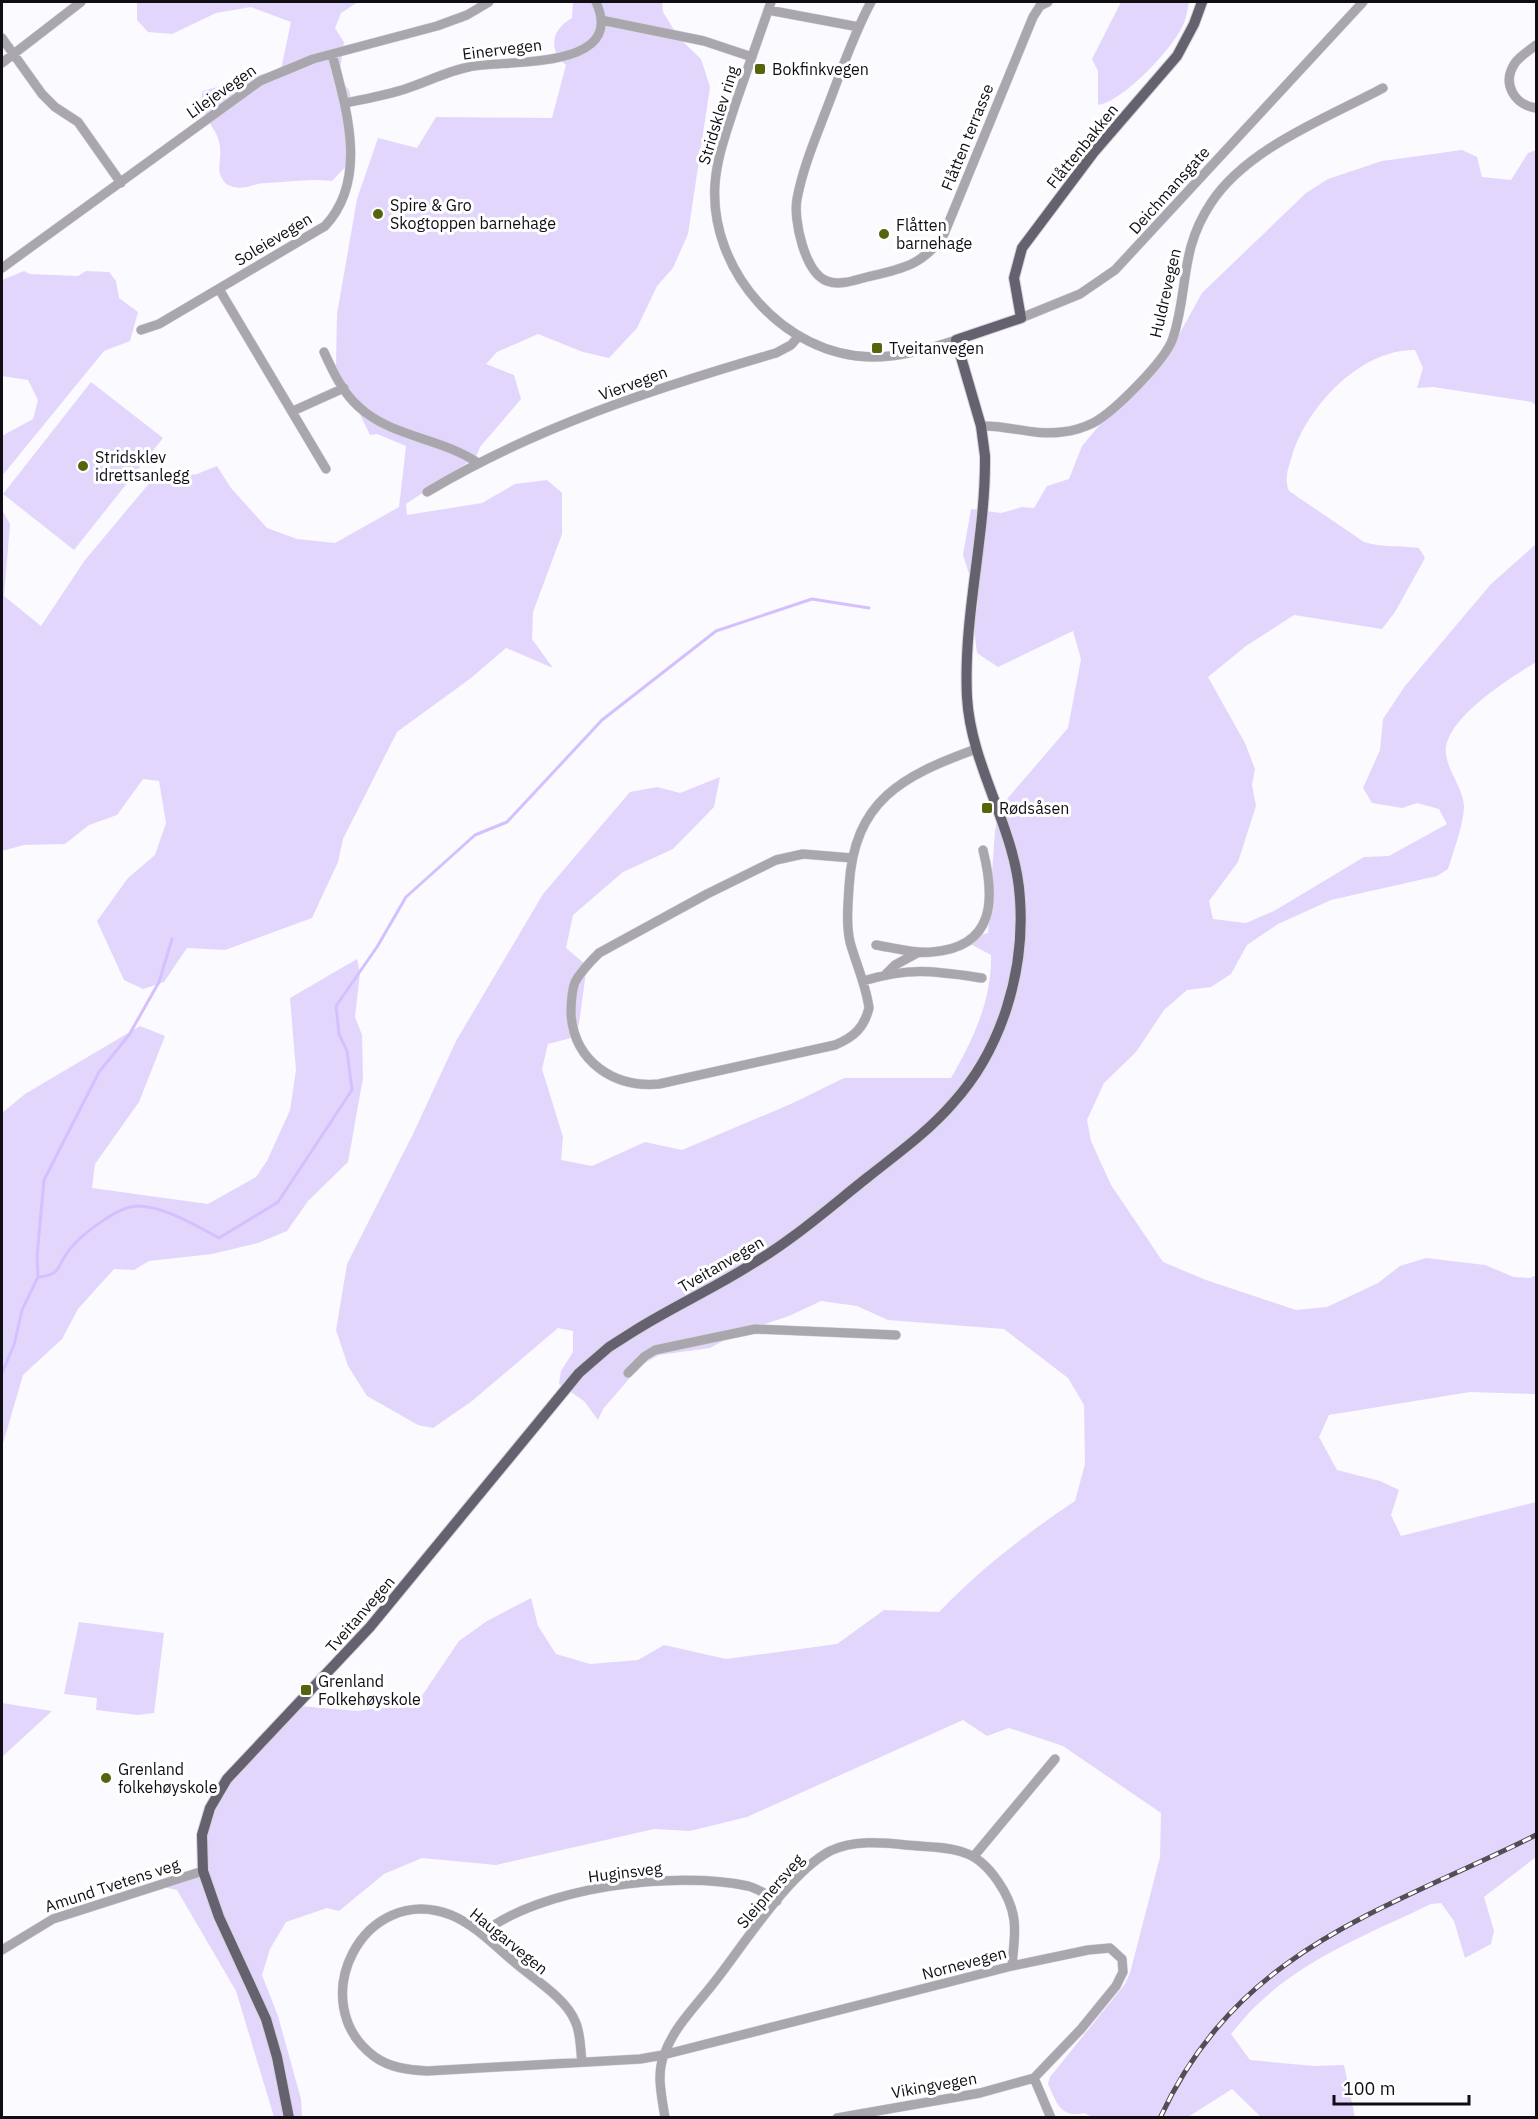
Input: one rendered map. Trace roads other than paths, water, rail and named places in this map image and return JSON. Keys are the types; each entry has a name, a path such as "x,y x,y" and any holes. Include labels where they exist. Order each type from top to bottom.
{"main road":[{"name":"Flåttenbakken","path":"1021,318 1014,278 1022,248 1094,152 1172,63 1187,39 1202,2"},
{"name":"Deichmansgate","path":"956,340 1021,318"},
{"name":"Tveitanvegen","path":"290,2118 280,2067 266,2019 219,1917 203,1871 201,1848 205,1821 217,1793 227,1779 342,1659 579,1373 609,1347 631,1333 739,1272 788,1241 931,1125 969,1084 990,1047 1005,1011 1017,963 1021,920 1020,895 1011,850 975,748 967,696 967,658 985,470 981,426 956,340"}],"street":[{"path":"2,63 81,2"},
{"name":"Lilejevegen","path":"2,268 260,81 284,69 332,54 437,26 467,15 489,2"},
{"path":"596,2 601,20 704,41 752,57"},
{"path":"770,6 859,27 871,2"},
{"name":"Flåtten terrasse","path":"859,27 808,158 797,200 797,221 808,260 819,277 828,282 844,283 914,264 935,247 944,234 1033,17 1040,6 1048,2"},
{"name":"Deichmansgate","path":"1021,318 1080,294 1115,270 1363,2"},
{"name":"Stridsklev ring","path":"770,6 719,156 715,184 716,214 723,244 742,282 769,312 799,336 832,351 871,357 917,351 956,340"},
{"name":"Einervegen","path":"345,102 406,89 446,73 472,66 536,62 582,50 595,40 601,20"},
{"path":"2,38 42,94 78,122 121,183"},
{"path":"1536,45 1516,62 1509,80 1515,99 1526,106 1536,108"},
{"name":"Soleievegen","path":"141,330 159,324 325,226 334,214 350,167 351,145 345,102 332,54"},
{"name":"Huldrevegen","path":"981,426 1060,433 1084,427 1105,416 1148,372 1173,340 1186,260 1196,230 1211,202 1227,182 1264,152 1383,88"},
{"path":"219,289 326,469"},
{"name":"Viervegen","path":"427,492 477,463 654,389 776,352 792,345 799,336"},
{"path":"324,352 344,388 361,409 376,419 454,448 477,463"},
{"path":"293,411 344,388"},
{"path":"852,858 803,854 776,860 707,894 599,953 585,967 575,983 572,998 572,1027 580,1048 591,1063 604,1073 629,1083 659,1084 848,1040 861,1028 867,1018 869,1008 850,941 848,922 852,858 857,840 874,809 901,782 939,762 975,748"},
{"path":"876,945 919,952 948,950 976,934 984,921 992,893 983,850"},
{"path":"886,975 895,965 919,952"},
{"path":"863,981 902,971 934,971 982,978"},
{"path":"628,1373 645,1356 655,1350 755,1329 896,1335"},
{"path":"1012,1966 1014,1930 1010,1906 999,1885 974,1856 1056,1760"},
{"name":"Sleipnersveg","path":"663,2055 678,2029 777,1901 817,1860 843,1846 889,1843 952,1850 974,1856"},
{"name":"Amund Tvetens veg","path":"2,1950 53,1919 203,1871"},
{"name":"Huginsveg","path":"482,1934 509,1916 533,1907 595,1889 626,1884 720,1883 749,1886 777,1901"},
{"name":"Haugarvegen","path":"582,2061 579,2032 568,2010 482,1934 466,1923 431,1910 397,1913 370,1929 351,1953 342,1985 351,2027 361,2043 375,2057 392,2066 410,2070 436,2070 582,2061 663,2055"},
{"name":"Nornevegen","path":"663,2055 1012,1966 1103,1947 1115,1950 1122,1959 1123,1972 1116,1986 1035,2078"},
{"path":"663,2055 660,2079 665,2118"},
{"path":"1035,2078 1051,2118"},
{"name":"Vikingvegen","path":"837,2118 980,2093 1035,2078"}],"waterway":[{"path":"38,1277 56,1271 66,1254 83,1236 101,1222 130,1207 149,1207 170,1213 219,1238 278,1202 352,1090 347,1051 339,1034 336,1006 377,947 406,897 475,835 507,822 602,720 716,631 812,599 869,608"},
{"path":"2,1373 14,1345 22,1310 38,1277 37,1256 44,1180 99,1072 129,1035 159,982 172,939"}],"railway":[{"path":"1160,2118 1193,2060 1230,2013 1273,1974 1320,1942 1370,1914 1536,1835"}],"place":[{"name":"Bokfinkvegen","path":"760,69"},
{"name":"Spire & Gro Skogtoppen barnehage","path":"378,214"},
{"name":"Flåtten barnehage","path":"884,234"},
{"name":"Tveitanvegen","path":"877,348"},
{"name":"Stridsklev idrettsanlegg","path":"83,466"},
{"name":"Rødsåsen","path":"987,808"},
{"name":"Grenland Folkehøyskole","path":"306,1690"},
{"name":"Grenland folkehøyskole","path":"106,1778"}]}
